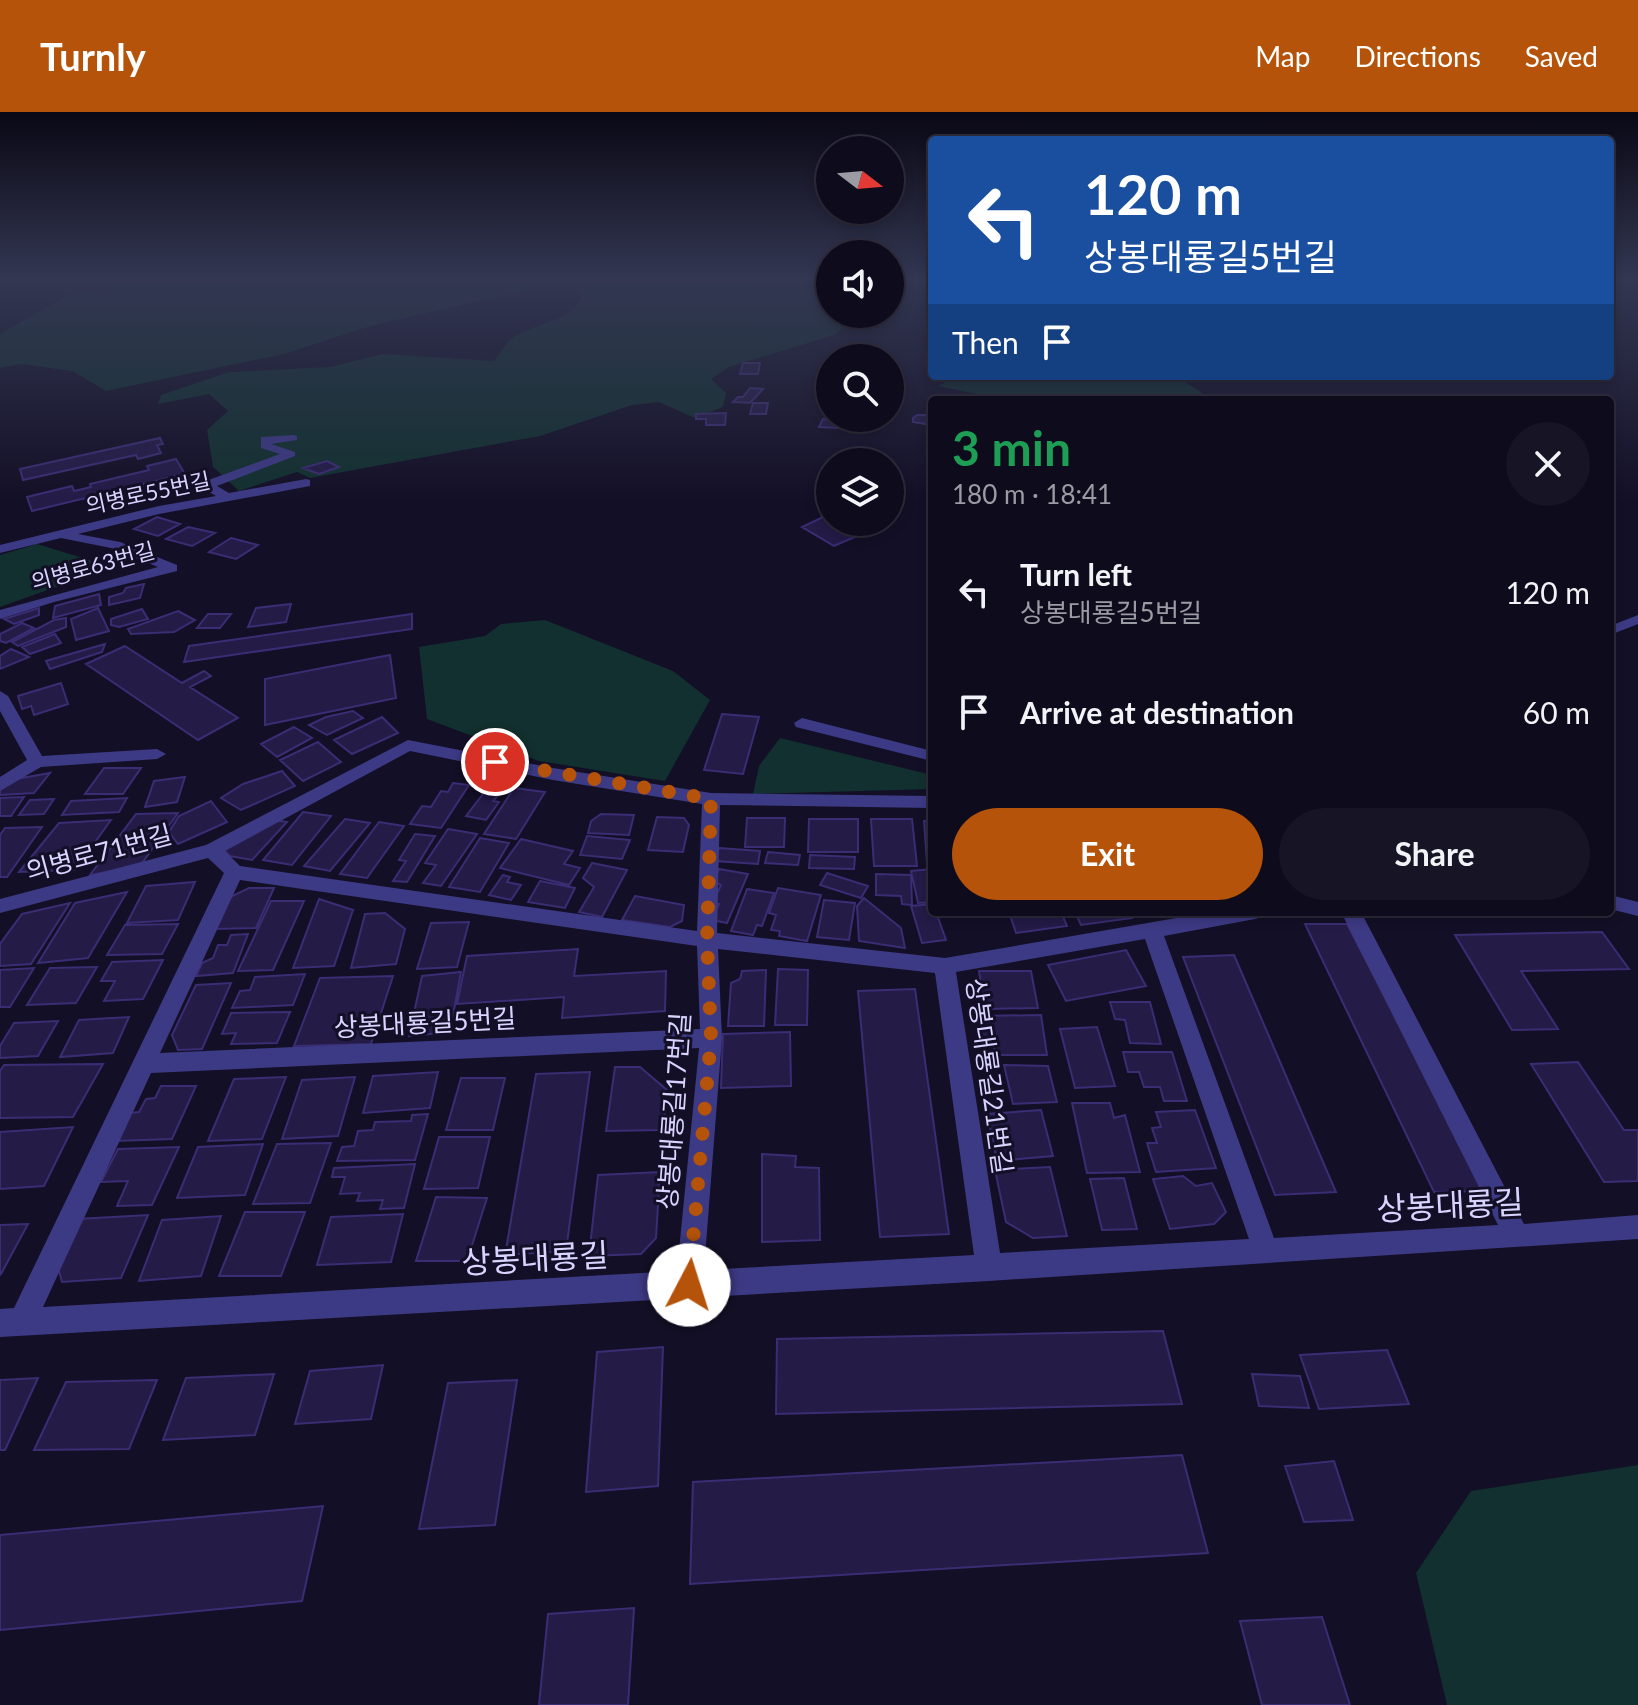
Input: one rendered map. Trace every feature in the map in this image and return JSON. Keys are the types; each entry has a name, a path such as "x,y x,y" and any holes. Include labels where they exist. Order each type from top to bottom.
{"street":[{"path":"226,497 207,485 291,454 265,446 265,439 293,438"},
{"name":"의병로55번길","path":"0,549 55,533 306,483"},
{"name":"의병로63번길","path":"0,615 49,599 172,568 115,545 55,533"},
{"path":"1614,629 1638,619"},
{"path":"0,696 37,762"},
{"path":"802,723 928,755"},
{"path":"928,802 711,799 553,774 408,745 212,850 234,872 707,940 945,966"},
{"path":"0,785 37,762 157,754"},
{"name":"상봉대룡길17번길","path":"689,1285 711,1038 707,940 711,799"},
{"name":"의병로71번길","path":"0,906 212,850"},
{"path":"11,1322 142,1064 234,872"},
{"path":"1614,903 1638,909"},
{"name":"상봉대룡길21번길","path":"989,1268 945,966 1232,916"},
{"path":"1353,916 1517,1237"},
{"path":"1152,930 1266,1251"},
{"name":"상봉대룡길5번길","path":"142,1064 711,1038"},
{"name":"상봉대룡길","path":"11,1322 989,1268 1638,1227"}],"green space":[{"path":"0,353 286,353 106,391 72,371 21,364 0,368"},
{"path":"500,353 774,353 729,367 711,379 726,393 723,407 695,418 659,402 632,405 540,436 310,478 297,472 239,491 213,467 207,430 228,411 209,394 158,404 161,395 229,372 330,367 383,354 494,361"},
{"path":"949,380 1182,380 1204,396 986,396 938,386"},
{"path":"37,544 112,567 0,607 0,555"},
{"path":"545,620 673,671 710,700 665,781 539,761 427,719 419,647 485,636 501,624"},
{"path":"780,738 928,774 928,789 753,794 759,766"},
{"path":"1638,1465 1638,1705 1447,1705 1416,1573 1471,1491"}],"building":[{"path":"743,363 760,363 758,374 740,374"},
{"path":"750,388 763,389 750,403 733,402 743,397"},
{"path":"753,403 768,403 766,414 750,414"},
{"path":"726,413 725,425 706,425 706,419 696,419 696,414"},
{"path":"928,415 928,424 913,422 913,418"},
{"path":"160,438 163,444 157,445 161,453 138,459 136,455 23,480 20,469"},
{"path":"176,459 185,474 32,511 27,497 72,486 74,491 91,487 90,484 149,470 147,466"},
{"path":"327,461 339,467 319,474 303,468"},
{"path":"157,517 180,524 158,536 134,529"},
{"path":"816,520 816,535 802,527"},
{"path":"188,527 215,533 192,546 166,539"},
{"path":"817,536 857,536 834,546"},
{"path":"231,538 258,545 236,559 209,552"},
{"path":"144,584 140,598 109,605 109,597 123,593 126,588"},
{"path":"99,594 101,605 53,618 55,606"},
{"path":"291,604 286,622 248,627 256,608"},
{"path":"39,608 39,615 14,624 4,619"},
{"path":"98,608 109,631 76,640 71,619"},
{"path":"142,609 148,619 119,627 111,625 111,619"},
{"path":"178,611 195,620 174,632 131,634 128,629"},
{"path":"208,614 231,614 220,628 197,628"},
{"path":"412,614 412,629 184,662 189,646"},
{"path":"66,618 66,627 18,646 12,642 54,620"},
{"path":"22,623 34,628 6,643 0,641 0,634"},
{"path":"55,634 61,643 30,654 22,647"},
{"path":"105,644 102,652 50,669 46,661"},
{"path":"125,646 182,683 204,671 211,676 190,687 238,718 198,740 86,664"},
{"path":"11,649 29,657 0,669 0,656"},
{"path":"390,655 396,698 265,725 265,679"},
{"path":"61,683 68,704 34,715 31,706 22,709 18,696"},
{"path":"353,711 363,718 327,735 309,725 326,717"},
{"path":"722,714 759,717 743,774 704,770"},
{"path":"382,717 398,733 352,754 334,740"},
{"path":"294,727 312,738 277,757 261,744"},
{"path":"318,742 341,762 303,781 280,760"},
{"path":"104,768 141,768 123,794 85,794"},
{"path":"282,771 295,786 241,810 221,798 243,784"},
{"path":"50,773 34,793 0,795 0,790 16,779"},
{"path":"185,777 177,802 145,807 154,781"},
{"path":"453,783 469,785 441,828 410,824 422,806 431,807 441,791 448,792"},
{"path":"514,788 545,792 516,839 484,834"},
{"path":"486,790 500,793 493,801 499,802 486,820 466,816"},
{"path":"24,797 11,816 0,816 0,798"},
{"path":"127,798 119,812 62,815 71,801"},
{"path":"54,799 44,814 19,815 30,800"},
{"path":"211,801 227,822 178,844 169,832 179,816"},
{"path":"303,812 331,816 292,865 263,860"},
{"path":"178,813 140,866 90,875 136,814"},
{"path":"601,814 634,815 629,835 588,833 591,821"},
{"path":"657,817 684,818 689,825 683,852 648,850"},
{"path":"747,818 785,818 784,847 745,847"},
{"path":"345,819 370,823 330,871 304,866"},
{"path":"809,819 858,819 858,852 808,852"},
{"path":"871,819 912,819 917,866 874,866"},
{"path":"111,820 75,870 19,872 59,823"},
{"path":"274,820 287,822 252,860 230,856 222,848"},
{"path":"924,821 928,821 927,863"},
{"path":"379,822 404,826 367,878 340,874"},
{"path":"42,827 7,877 0,877 0,835 5,828"},
{"path":"448,829 477,834 441,886 423,883 436,865 425,863"},
{"path":"415,834 435,836 407,882 393,881 406,861 399,860"},
{"path":"587,836 630,840 622,859 580,855"},
{"path":"480,838 509,843 480,892 449,887"},
{"path":"521,839 573,851 564,864 580,868 569,885 500,868"},
{"path":"719,848 760,851 758,864 715,861"},
{"path":"768,852 800,855 798,865 765,863"},
{"path":"810,855 855,857 854,869 809,868"},
{"path":"592,863 627,870 602,917 579,912 594,887 583,878"},
{"path":"719,869 748,874 727,923 712,920 719,904 713,903 721,885 713,881"},
{"path":"928,869 928,902 918,903 911,871"},
{"path":"827,873 868,886 861,898 820,885"},
{"path":"876,874 911,875 912,905 902,904 901,896 876,895"},
{"path":"503,875 510,877 507,882 521,885 511,900 489,895"},
{"path":"540,881 575,888 565,908 528,902"},
{"path":"195,882 178,920 127,923 146,886"},
{"path":"249,888 274,888 256,928 214,929 230,897"},
{"path":"778,888 821,895 807,941 779,936 780,931 771,930 776,915 769,913"},
{"path":"747,889 774,893 762,926 757,925 753,935 731,931"},
{"path":"127,892 88,958 38,963 75,903"},
{"path":"635,896 684,905 682,921 670,927 622,920"},
{"path":"864,898 901,928 905,948 859,941 857,906"},
{"path":"319,899 353,910 334,966 293,968"},
{"path":"824,900 855,903 849,940 817,937"},
{"path":"271,901 304,901 273,970 238,971"},
{"path":"70,903 31,964 0,966 0,944 22,914"},
{"path":"928,904 928,916 937,916 946,940 922,943 911,906"},
{"path":"385,913 405,929 396,964 351,968 365,914"},
{"path":"1010,916 1063,916 1067,926 1016,933"},
{"path":"1077,916 1132,918 1081,925"},
{"path":"469,922 457,967 417,969 431,923"},
{"path":"178,924 162,954 107,955 125,925"},
{"path":"1305,924 1347,924 1486,1191 1434,1192"},
{"path":"1602,932 1629,969 1521,971 1558,1029 1512,1030 1455,935"},
{"path":"248,934 233,973 196,976 202,963 213,958 218,945 227,945 231,935"},
{"path":"578,949 574,976 666,971 665,1011 562,1018 564,997 457,1004 467,956"},
{"path":"1126,950 1146,986 1066,1001 1048,965"},
{"path":"1234,955 1336,1192 1275,1195 1183,957"},
{"path":"163,960 143,999 104,1001 115,981 101,981 112,962"},
{"path":"97,967 76,1003 27,1005 50,968"},
{"path":"34,968 10,1007 0,1007 0,970"},
{"path":"778,969 808,970 807,1025 775,1025"},
{"path":"766,970 764,1026 728,1026 731,983 740,979 742,971"},
{"path":"979,971 1031,971 1038,1008 984,1009"},
{"path":"461,972 450,1032 409,1036 422,976"},
{"path":"305,974 293,1005 232,1008 240,991 250,990 255,977"},
{"path":"393,976 371,1044 294,1046 320,978"},
{"path":"231,983 202,1049 178,1050 172,1035 196,985"},
{"path":"915,989 949,1234 880,1237 858,991"},
{"path":"1110,1002 1150,1002 1161,1044 1130,1043 1125,1020 1115,1019"},
{"path":"290,1012 277,1043 231,1044 236,1033 222,1034 231,1013"},
{"path":"1041,1015 1047,1055 995,1055 993,1039 979,1039 979,1016"},
{"path":"129,1017 113,1053 60,1057 79,1020"},
{"path":"58,1021 38,1056 0,1058 0,1046 14,1023"},
{"path":"1097,1027 1115,1086 1075,1088 1060,1029"},
{"path":"790,1032 791,1086 721,1088 723,1034"},
{"path":"1123,1052 1172,1052 1187,1101 1164,1101 1160,1087 1144,1087 1139,1072 1128,1072"},
{"path":"1578,1062 1624,1130 1638,1130 1638,1181 1604,1182 1531,1064"},
{"path":"103,1064 73,1117 0,1118 0,1071 4,1065"},
{"path":"1004,1065 1048,1066 1057,1102 1013,1104"},
{"path":"615,1067 640,1067 667,1090 663,1130 606,1131"},
{"path":"438,1072 430,1108 363,1113 373,1076"},
{"path":"590,1072 566,1251 505,1255 536,1074"},
{"path":"286,1077 262,1139 208,1141 234,1079"},
{"path":"355,1077 338,1136 282,1139 302,1080"},
{"path":"461,1078 505,1078 493,1130 446,1130"},
{"path":"161,1086 196,1086 172,1139 115,1141 129,1113 139,1112 146,1099 155,1098"},
{"path":"1072,1103 1110,1103 1114,1118 1125,1115 1140,1172 1087,1173"},
{"path":"1041,1110 1053,1156 997,1161 987,1114"},
{"path":"1195,1110 1216,1168 1156,1172 1147,1143 1157,1143 1152,1128 1161,1127 1156,1112"},
{"path":"428,1114 415,1160 337,1161 342,1147 354,1146 358,1131 373,1130 375,1122 411,1121 412,1115"},
{"path":"73,1127 44,1186 0,1189 0,1132"},
{"path":"439,1137 490,1137 478,1188 424,1189"},
{"path":"331,1143 310,1203 253,1204 277,1144"},
{"path":"263,1144 245,1195 177,1198 198,1147"},
{"path":"179,1147 152,1205 117,1206 128,1181 101,1182 118,1149"},
{"path":"762,1154 796,1156 795,1167 819,1168 820,1240 762,1242"},
{"path":"415,1164 404,1208 380,1209 383,1200 357,1201 360,1193 340,1194 345,1177 332,1177 334,1168"},
{"path":"1050,1167 1067,1236 1033,1238 1006,1222 995,1170"},
{"path":"660,1172 656,1238 641,1254 589,1256 598,1175"},
{"path":"1183,1176 1196,1186 1212,1183 1226,1212 1214,1224 1170,1229 1153,1179"},
{"path":"1124,1178 1137,1229 1102,1230 1090,1179"},
{"path":"436,1197 487,1198 467,1261 416,1261"},
{"path":"245,1212 305,1212 281,1276 219,1276"},
{"path":"403,1214 391,1262 317,1265 331,1217"},
{"path":"148,1215 121,1278 62,1282 57,1264 77,1219"},
{"path":"221,1216 201,1276 139,1281 162,1220"},
{"path":"28,1224 1,1274 0,1275 0,1225"},
{"path":"1163,1331 1182,1404 776,1414 777,1339"},
{"path":"663,1347 658,1486 586,1492 597,1352"},
{"path":"1387,1350 1409,1404 1319,1409 1300,1355"},
{"path":"383,1365 371,1419 295,1424 310,1371"},
{"path":"274,1374 255,1435 163,1440 186,1378"},
{"path":"1252,1374 1300,1376 1309,1408 1259,1406"},
{"path":"38,1378 5,1450 0,1450 0,1380"},
{"path":"157,1380 129,1449 34,1450 66,1382"},
{"path":"517,1380 495,1525 419,1529 448,1383"},
{"path":"1182,1455 1208,1553 690,1584 693,1482"},
{"path":"1334,1461 1353,1520 1304,1522 1285,1466"},
{"path":"323,1506 302,1601 0,1630 0,1535"},
{"path":"634,1608 628,1705 539,1705 548,1614"},
{"path":"1322,1617 1350,1705 1262,1705 1240,1621"}],"route":[{"path":"495,762 711,799 707,940 711,1038 689,1285"}]}
